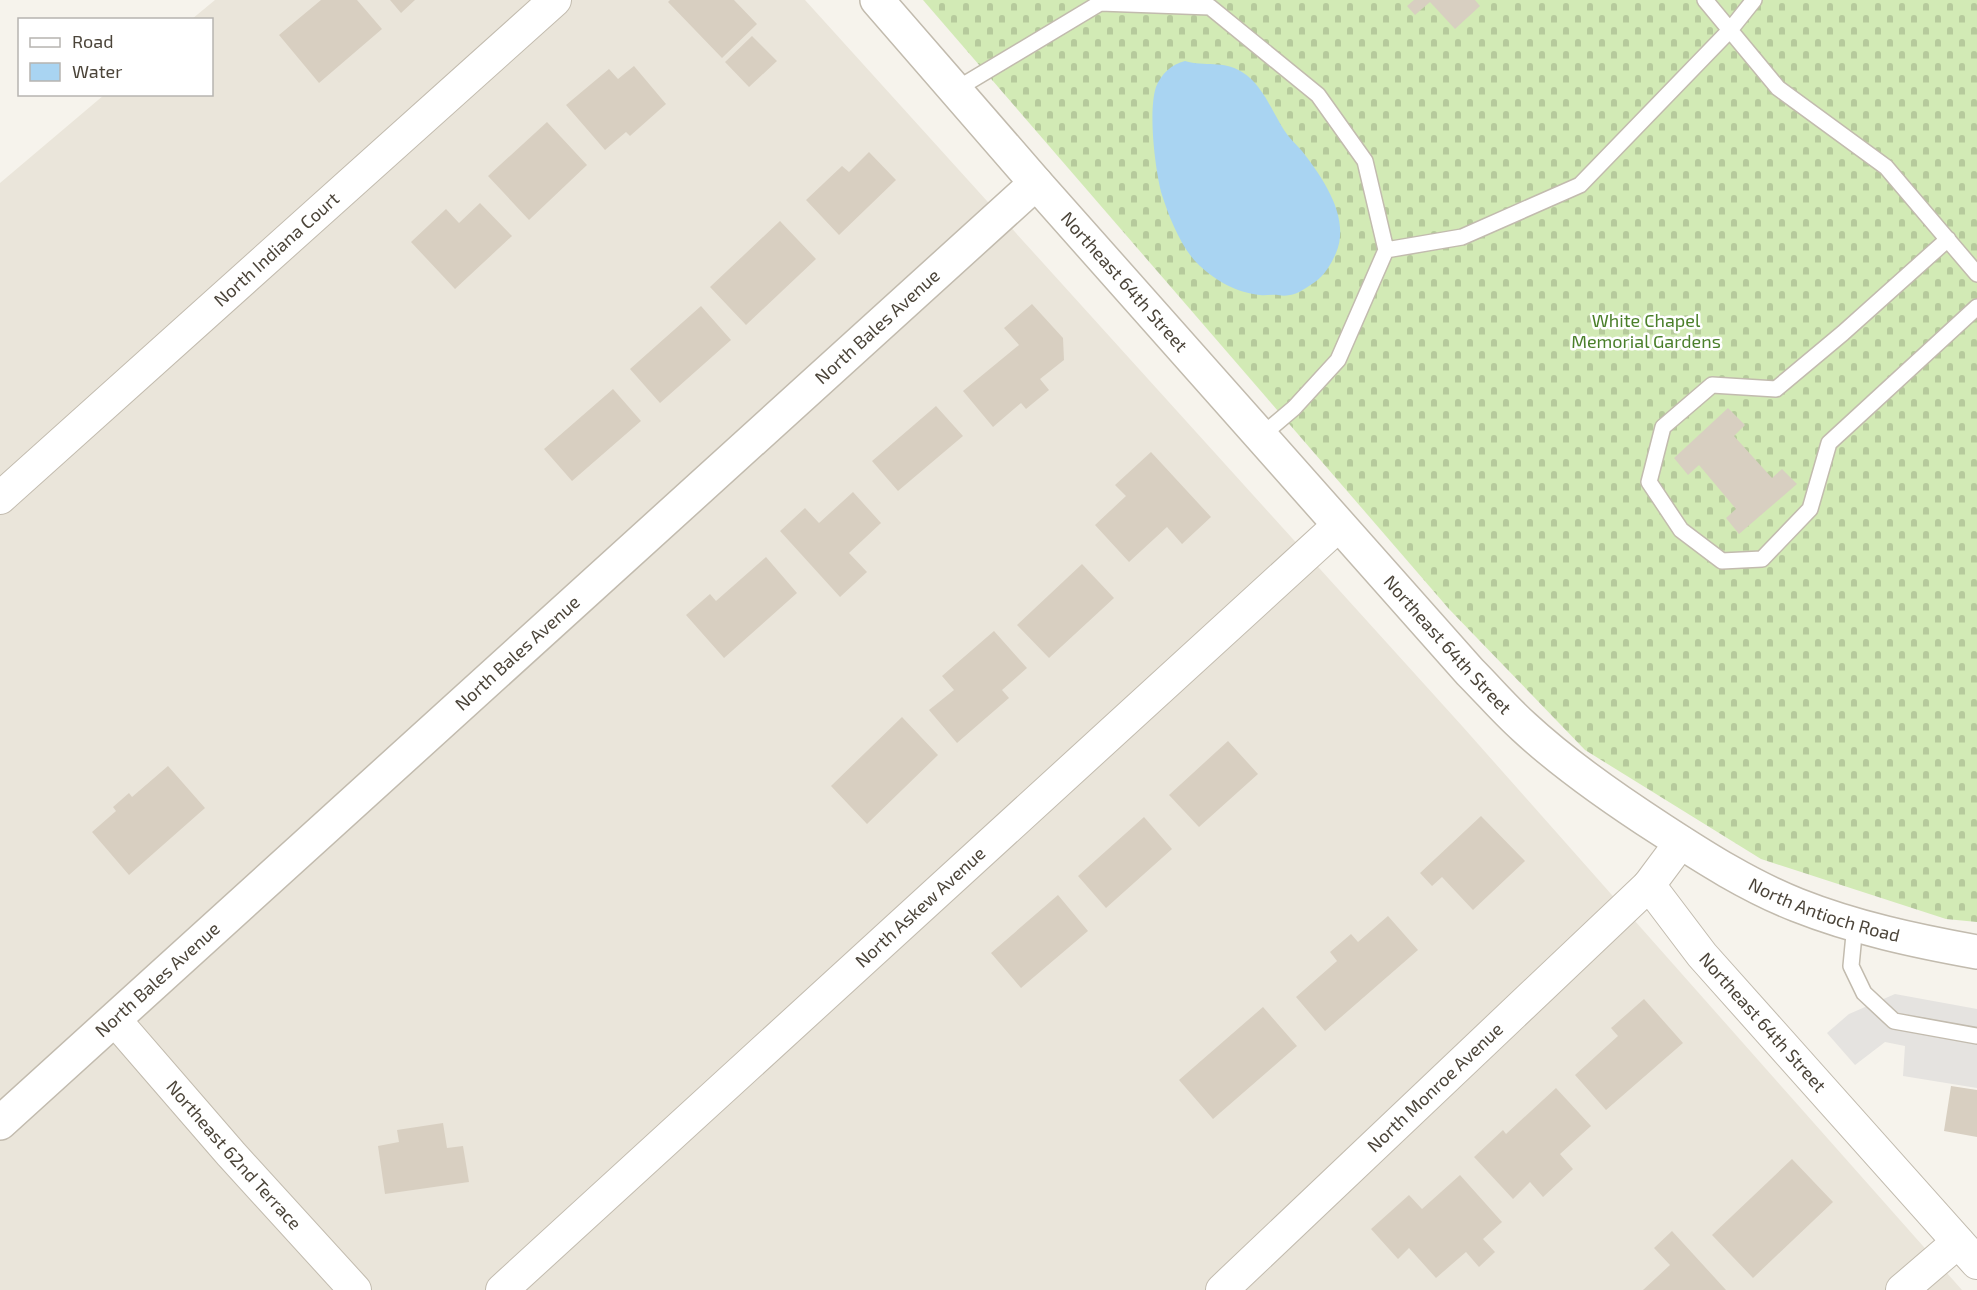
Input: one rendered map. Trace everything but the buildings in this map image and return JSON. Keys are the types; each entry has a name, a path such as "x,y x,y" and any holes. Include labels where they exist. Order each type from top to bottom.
{"street":[{"name":"North Indiana Court","path":"0,498 555,0"},
{"name":"Northeast 64th Street","path":"877,0 1036,183 1470,672 1524,728 1576,771 1681,842"},
{"name":"North Bales Avenue","path":"0,1123 1036,183"},
{"name":"North Askew Avenue","path":"502,1290 1340,525"},
{"path":"1648,885 1681,842"},
{"name":"North Antioch Road","path":"1681,842 1736,876 1787,900 1904,939 1977,952"},
{"name":"Northeast 64th Street","path":"1648,885 1702,955 1968,1252"},
{"name":"North Monroe Avenue","path":"1222,1290 1648,885"},
{"name":"Northeast 62nd Terrace","path":"115,1020 231,1154 355,1290"},
{"path":"1902,1290 1968,1252"}],"lane":[{"path":"1704,0 1778,88 1886,167 1977,274"},
{"path":"1386,250 1462,237 1580,185 1730,30 1754,0"},
{"path":"955,90 1100,3 1184,3 1210,7 1318,95 1365,161 1386,250 1338,360 1294,408 1261,436"},
{"path":"1948,239 1843,333 1776,389 1712,385 1663,428 1649,482 1681,530 1722,561 1762,559 1810,509 1829,443 1977,307"},
{"path":"1855,924 1851,966 1864,993 1894,1021 1977,1036"}],"shaded area":[{"path":"215,0 805,0 1463,727 1962,1290 0,1290 0,183 103,96 213,96 213,18 193,18"},
{"path":"1895,994 1977,1009 1977,1088 1903,1076 1905,1046 1885,1042 1855,1065 1827,1033 1849,1014"}],"green space":[{"name":"White Chapel Memorial Gardens","path":"923,0 1977,0 1977,922 1946,919 1761,859 1585,750 1449,609"}],"water":[{"path":"1185,61 1228,66 1249,77 1261,91 1286,133 1302,151 1326,186 1337,212 1340,240 1330,265 1322,276 1298,293 1283,296 1252,294 1228,285 1213,277 1193,259 1177,233 1159,184 1153,141 1153,110 1156,87 1161,78 1171,67"}]}
